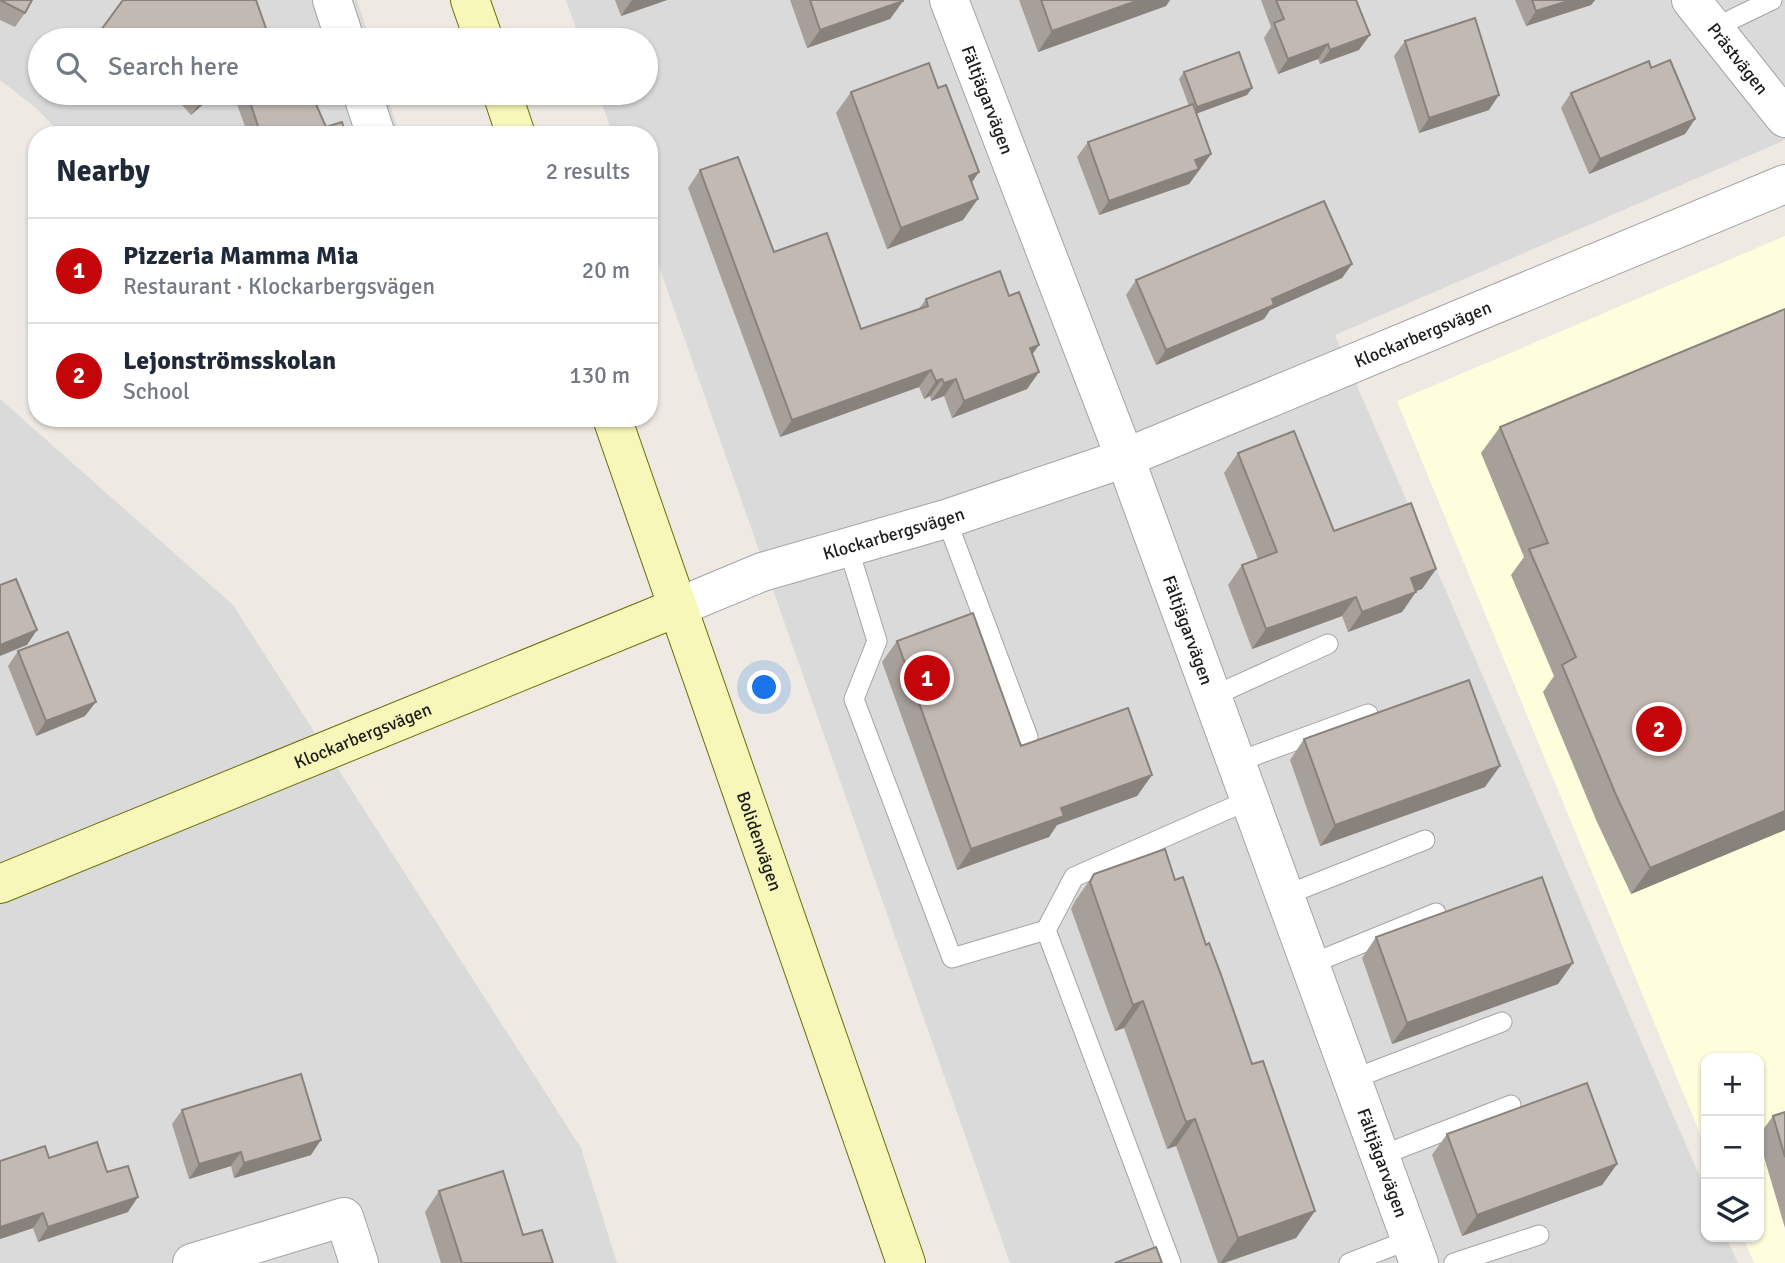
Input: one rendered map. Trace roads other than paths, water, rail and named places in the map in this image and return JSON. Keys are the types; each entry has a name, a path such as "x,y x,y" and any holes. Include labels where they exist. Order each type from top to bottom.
{"main road":[{"path":"470,0 480,28"},
{"path":"506,105 513,126"},
{"name":"Bolidenvägen","path":"615,427 906,1263"},
{"name":"Klockarbergsvägen","path":"0,884 678,607"}],"street":[{"path":"332,0 341,28"},
{"name":"Fältjägarvägen","path":"949,0 1125,458 1415,1251"},
{"name":"Prästvägen","path":"1702,14 1785,118"},
{"path":"366,105 373,126"},
{"name":"Klockarbergsvägen","path":"678,607 762,572 949,518 1125,458 1785,184"},
{"path":"192,1263 344,1217 359,1263"}],"lane":[{"path":"1702,14 1772,0"},
{"path":"949,518 953,537 1028,737"},
{"path":"848,547 877,641 854,699 952,958 1046,930 1074,877 1251,799"},
{"path":"1211,697 1328,644"},
{"path":"1237,762 1368,714"},
{"path":"1286,895 1425,840"},
{"path":"1311,964 1436,913"},
{"path":"1046,930 1171,1263"},
{"path":"1353,1079 1502,1022"},
{"path":"1380,1156 1511,1105"},
{"path":"1454,1263 1539,1235"},
{"path":"1349,1263 1415,1251"}],"place":[{"name":"Pizzeria Mamma Mia","path":"927,678"},
{"name":"Lejonströmsskolan","path":"1659,729"}]}
